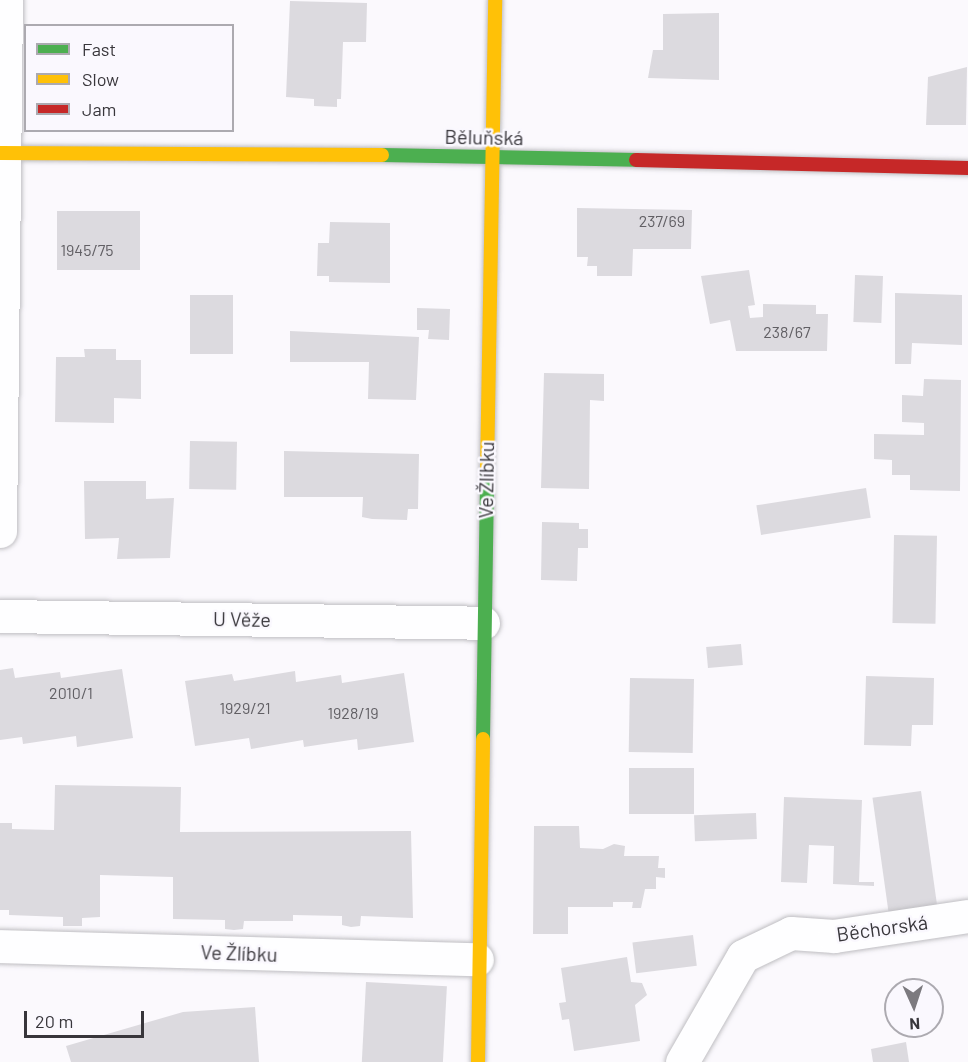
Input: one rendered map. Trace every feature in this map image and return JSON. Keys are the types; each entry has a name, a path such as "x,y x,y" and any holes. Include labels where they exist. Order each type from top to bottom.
{"street":[{"path":"0,531 2,153 6,0"},
{"name":"Ve Žlíbku","path":"478,1062 477,959 495,0"},
{"name":"Běluňská","path":"2,153 492,156 968,168"},
{"name":"U Věže","path":"0,616 483,623"},
{"name":"Běchorská","path":"682,1062 742,956 791,933 834,936 968,916"},
{"name":"Ve Žlíbku","path":"0,946 477,959"}],"building":[{"path":"290,1 367,3 366,42 343,42 341,99 337,99 337,107 314,106 314,99 286,97"},
{"path":"719,13 719,80 648,78 653,50 663,50 663,14"},
{"path":"967,67 966,125 926,125 928,77"},
{"path":"577,208 692,210 691,249 633,249 632,276 597,276 597,266 587,266 588,257 577,257"},
{"path":"57,211 140,211 140,270 57,270"},
{"path":"330,222 390,223 390,283 329,282 329,276 317,276 318,243 329,243"},
{"path":"749,270 755,305 748,306 750,318 763,317 763,304 816,305 816,314 828,314 827,351 736,351 730,320 710,324 701,276"},
{"path":"855,275 883,276 881,323 853,322"},
{"path":"895,293 962,295 962,345 912,343 911,364 895,364"},
{"path":"190,295 233,295 233,354 190,354"},
{"path":"417,308 450,309 449,340 428,339 429,330 417,330"},
{"path":"290,331 419,337 416,400 368,399 369,362 290,362"},
{"path":"84,349 116,349 116,360 141,360 141,399 114,398 114,423 55,422 56,357 85,357"},
{"path":"544,373 604,374 604,401 590,400 589,489 541,488"},
{"path":"924,379 961,380 960,491 910,490 910,475 892,475 892,460 874,459 874,434 924,435 924,423 902,422 902,395 923,396"},
{"path":"190,441 237,442 236,490 189,489"},
{"path":"284,451 419,454 418,509 408,509 407,520 372,519 362,517 363,497 284,497"},
{"path":"84,481 146,481 146,499 174,498 170,558 117,559 119,538 85,539"},
{"path":"866,488 871,518 761,535 756,505"},
{"path":"542,522 579,523 579,529 588,529 588,548 578,548 577,581 541,580"},
{"path":"894,535 937,536 935,624 892,623"},
{"path":"741,644 743,665 708,668 706,647"},
{"path":"13,668 15,678 60,672 61,678 122,669 133,738 77,747 76,736 23,744 22,737 0,740 0,670"},
{"path":"295,671 296,682 341,675 342,683 404,673 414,742 358,750 357,739 304,747 303,740 251,749 249,738 195,746 185,681 232,674 234,681"},
{"path":"866,676 934,678 933,725 912,725 911,746 864,745"},
{"path":"630,678 694,679 693,753 629,752"},
{"path":"629,768 694,768 694,814 629,814"},
{"path":"55,785 181,787 180,832 411,831 413,918 361,916 360,926 351,927 342,925 342,916 293,915 293,921 244,921 243,929 225,929 225,920 173,919 173,877 100,875 100,917 82,918 82,926 63,926 63,917 9,915 9,910 0,910 0,823 12,823 12,829 54,830"},
{"path":"921,791 937,908 889,915 872,798"},
{"path":"784,797 862,800 859,882 874,882 874,886 833,884 834,846 809,845 807,883 781,882"},
{"path":"756,813 757,839 695,841 694,815"},
{"path":"534,826 579,826 580,848 603,849 614,844 625,846 624,856 659,856 658,868 665,868 665,878 656,877 656,889 645,889 641,908 632,908 633,902 613,902 613,907 568,907 568,934 533,934"},
{"path":"693,935 697,966 636,973 632,942"},
{"path":"627,957 631,982 642,983 647,995 635,1005 640,1041 574,1051 569,1019 562,1020 559,1003 566,1002 561,968"},
{"path":"366,982 447,986 443,1062 362,1062"},
{"path":"255,1007 259,1062 71,1062 66,1046 183,1012"},
{"path":"906,1042 909,1062 873,1062 871,1049"}],"traffic: fast":[{"path":"382,155 636,160"},
{"path":"483,739 487,471"}],"traffic: slow":[{"path":"487,471 495,0"},
{"path":"0,153 382,155"},
{"path":"478,1062 483,739"}],"traffic: jam":[{"path":"636,160 968,168"}]}
